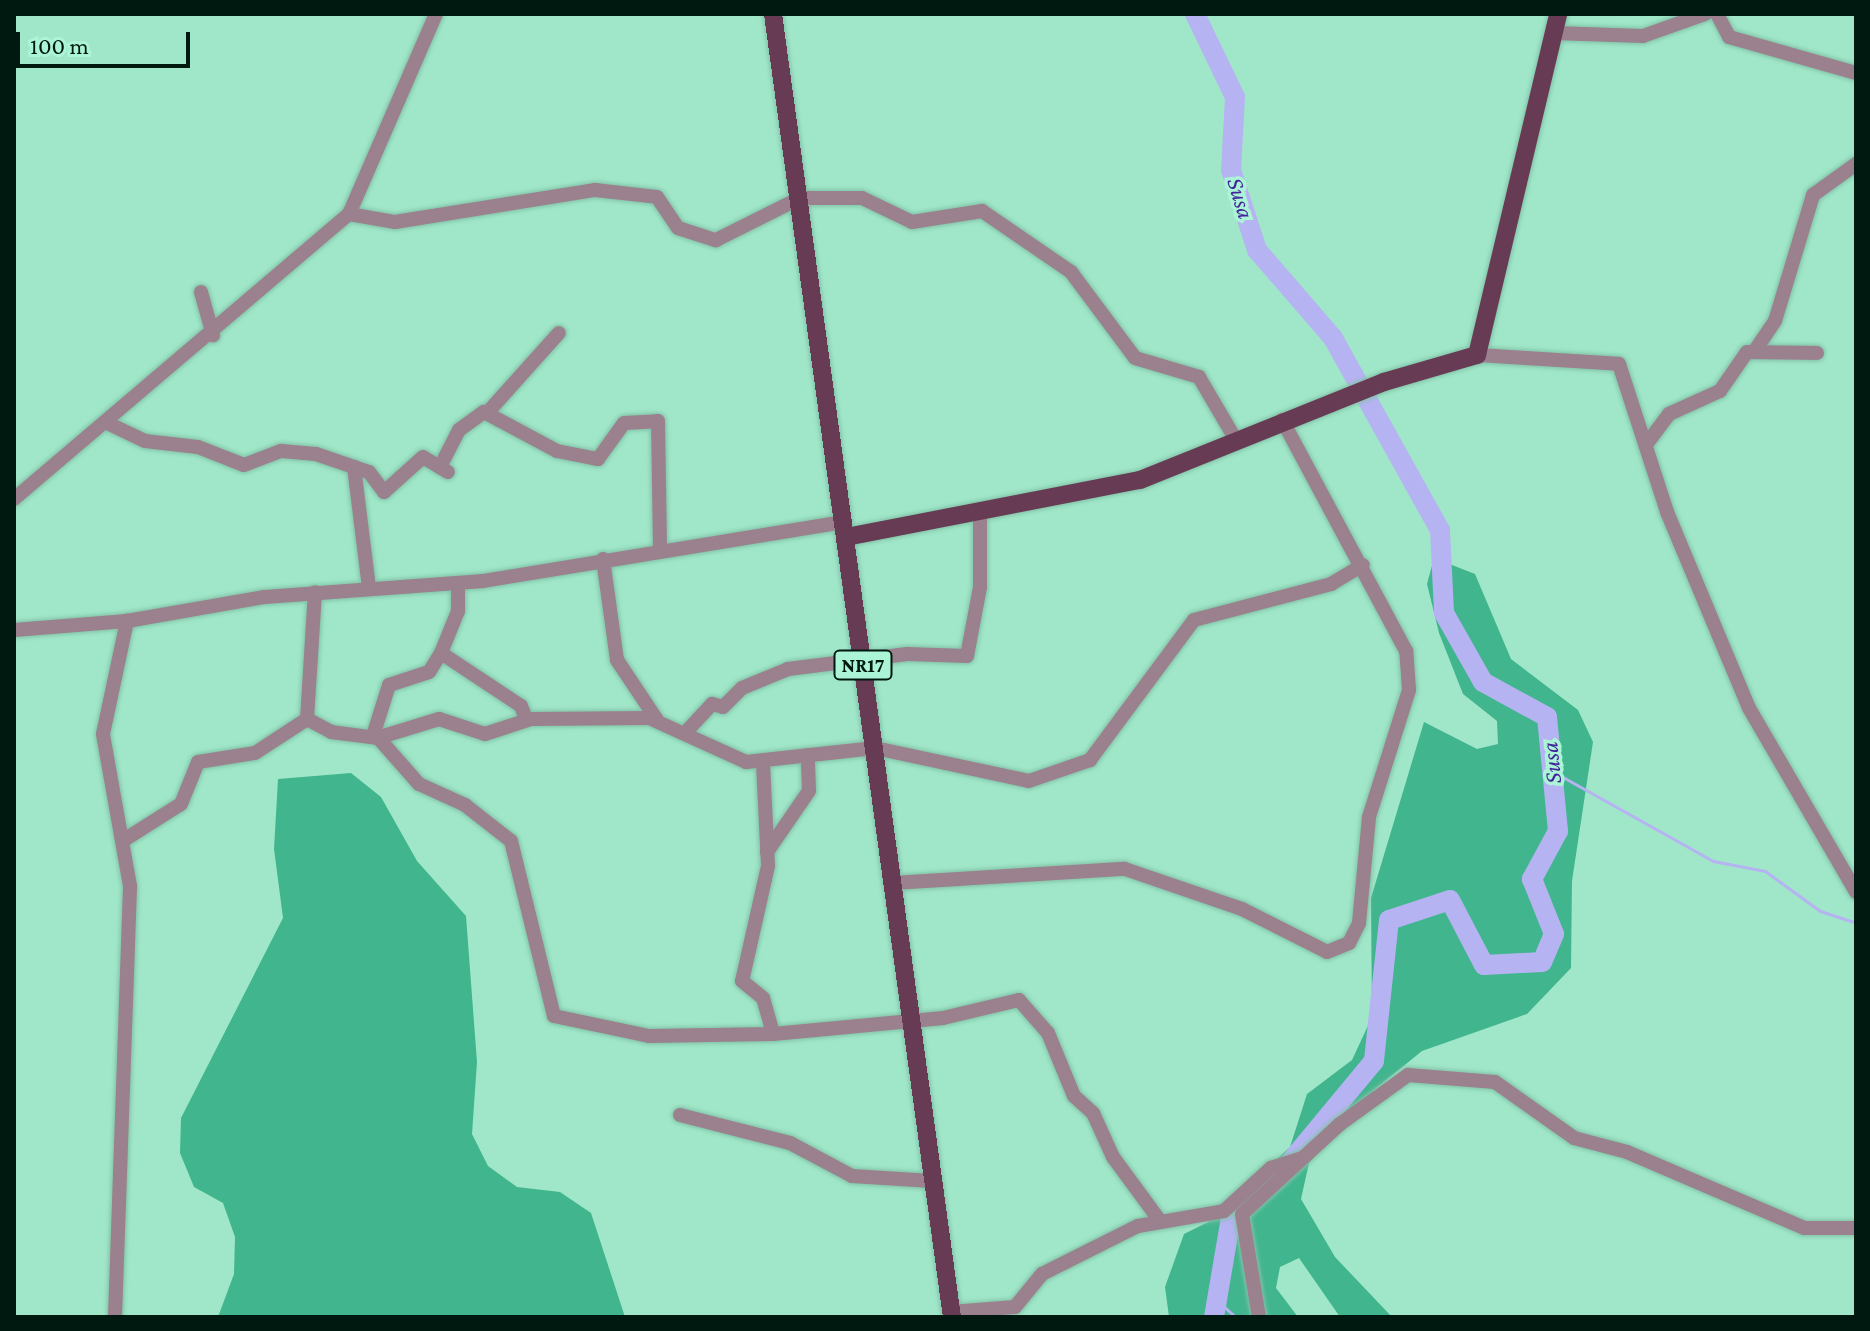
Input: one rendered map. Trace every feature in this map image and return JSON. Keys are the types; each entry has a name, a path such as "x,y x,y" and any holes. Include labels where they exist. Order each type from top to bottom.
{"main road":[{"name":"NR17","path":"773,14 952,1315"},
{"path":"845,529 980,516 1140,480 1282,420 1477,355 1558,14"}],"street":[{"path":"14,499 213,335 349,214 436,14"},
{"path":"1554,33 1643,36 1705,14"},
{"path":"1717,14 1729,37 1856,73"},
{"path":"1648,442 1669,414 1720,391 1740,358 1756,349 1775,321 1813,195 1856,164"},
{"path":"349,214 395,222 595,190 657,197 678,228 716,240 800,198 862,198 912,222 982,211 1071,272 1135,358 1199,377 1236,440"},
{"path":"201,292 213,335"},
{"path":"105,422 145,441 198,447 238,464 289,451 354,467 369,472 384,492 423,457 444,469 459,430 488,412 559,333"},
{"path":"1756,349 1817,353"},
{"path":"1477,355 1615,359 1648,442 1667,512 1749,708 1856,892"},
{"path":"488,412 557,451 598,459 624,423 658,421 660,548"},
{"path":"893,883 1125,869 1338,951 1357,930 1369,817 1409,690 1406,651 1363,565 1282,420"},
{"path":"354,467 369,588"},
{"path":"685,733 712,704 723,707 742,688 788,669 863,664 907,654 967,656 980,587 980,516"},
{"path":"14,630 127,621 315,592 458,583 660,548 845,529"},
{"path":"603,559 617,660 657,720"},
{"path":"307,719 331,732 377,738 439,719 485,734 526,719 657,720 763,763 875,748 996,779 1059,775 1090,760 1194,620 1331,584 1363,565"},
{"path":"458,583 458,611 441,653 429,672 382,693 377,738 419,784 465,805 511,841 554,1016 649,1036 773,1034 911,1022 1019,1000 1048,1033 1074,1096 1093,1113 1113,1157 1160,1221"},
{"path":"307,719 315,592"},
{"path":"115,1317 129,944 124,840 103,734 127,621"},
{"path":"441,653 521,706 526,719"},
{"path":"124,840 181,804 198,762 255,753 307,719"},
{"path":"767,852 809,791 808,755"},
{"path":"763,763 767,852 760,924 742,981 763,998 773,1034"},
{"path":"1259,1317 1242,1214 1302,1158 1403,1076 1495,1082 1574,1138 1627,1152 1804,1228 1856,1228"},
{"path":"680,1115 790,1143 852,1176 932,1181"},
{"path":"952,1315 1015,1307 1042,1274 1160,1221 1224,1211 1287,1162 1302,1158"}],"green space":[{"path":"1434,558 1475,574 1511,659 1578,710 1593,742 1572,881 1571,968 1527,1014 1422,1051 1374,1090 1309,1163 1301,1199 1335,1257 1392,1317 1340,1317 1299,1258 1280,1267 1276,1288 1298,1317 1169,1317 1165,1287 1184,1234 1210,1221 1290,1147 1307,1094 1352,1060 1372,1017 1371,898 1424,722 1477,749 1498,744 1497,721 1463,694 1439,633 1427,584"},
{"path":"351,773 381,797 417,861 466,916 477,1062 472,1134 488,1166 517,1187 560,1192 591,1213 625,1317 218,1317 234,1274 235,1237 223,1203 194,1187 180,1153 181,1118 283,918 274,849 278,779"}],"waterway":[{"name":"Susa","path":"1195,14 1235,97 1231,170 1257,250 1333,338 1440,530 1444,613 1483,682 1547,717 1558,831 1532,879 1554,934 1542,962 1484,965 1450,900 1389,920 1374,1061 1282,1172"},
{"path":"1552,771 1713,861 1765,871 1820,911 1856,923"},
{"name":"Susa","path":"1214,1317 1232,1212 1249,1193"},
{"path":"1218,1301 1235,1317"}]}
